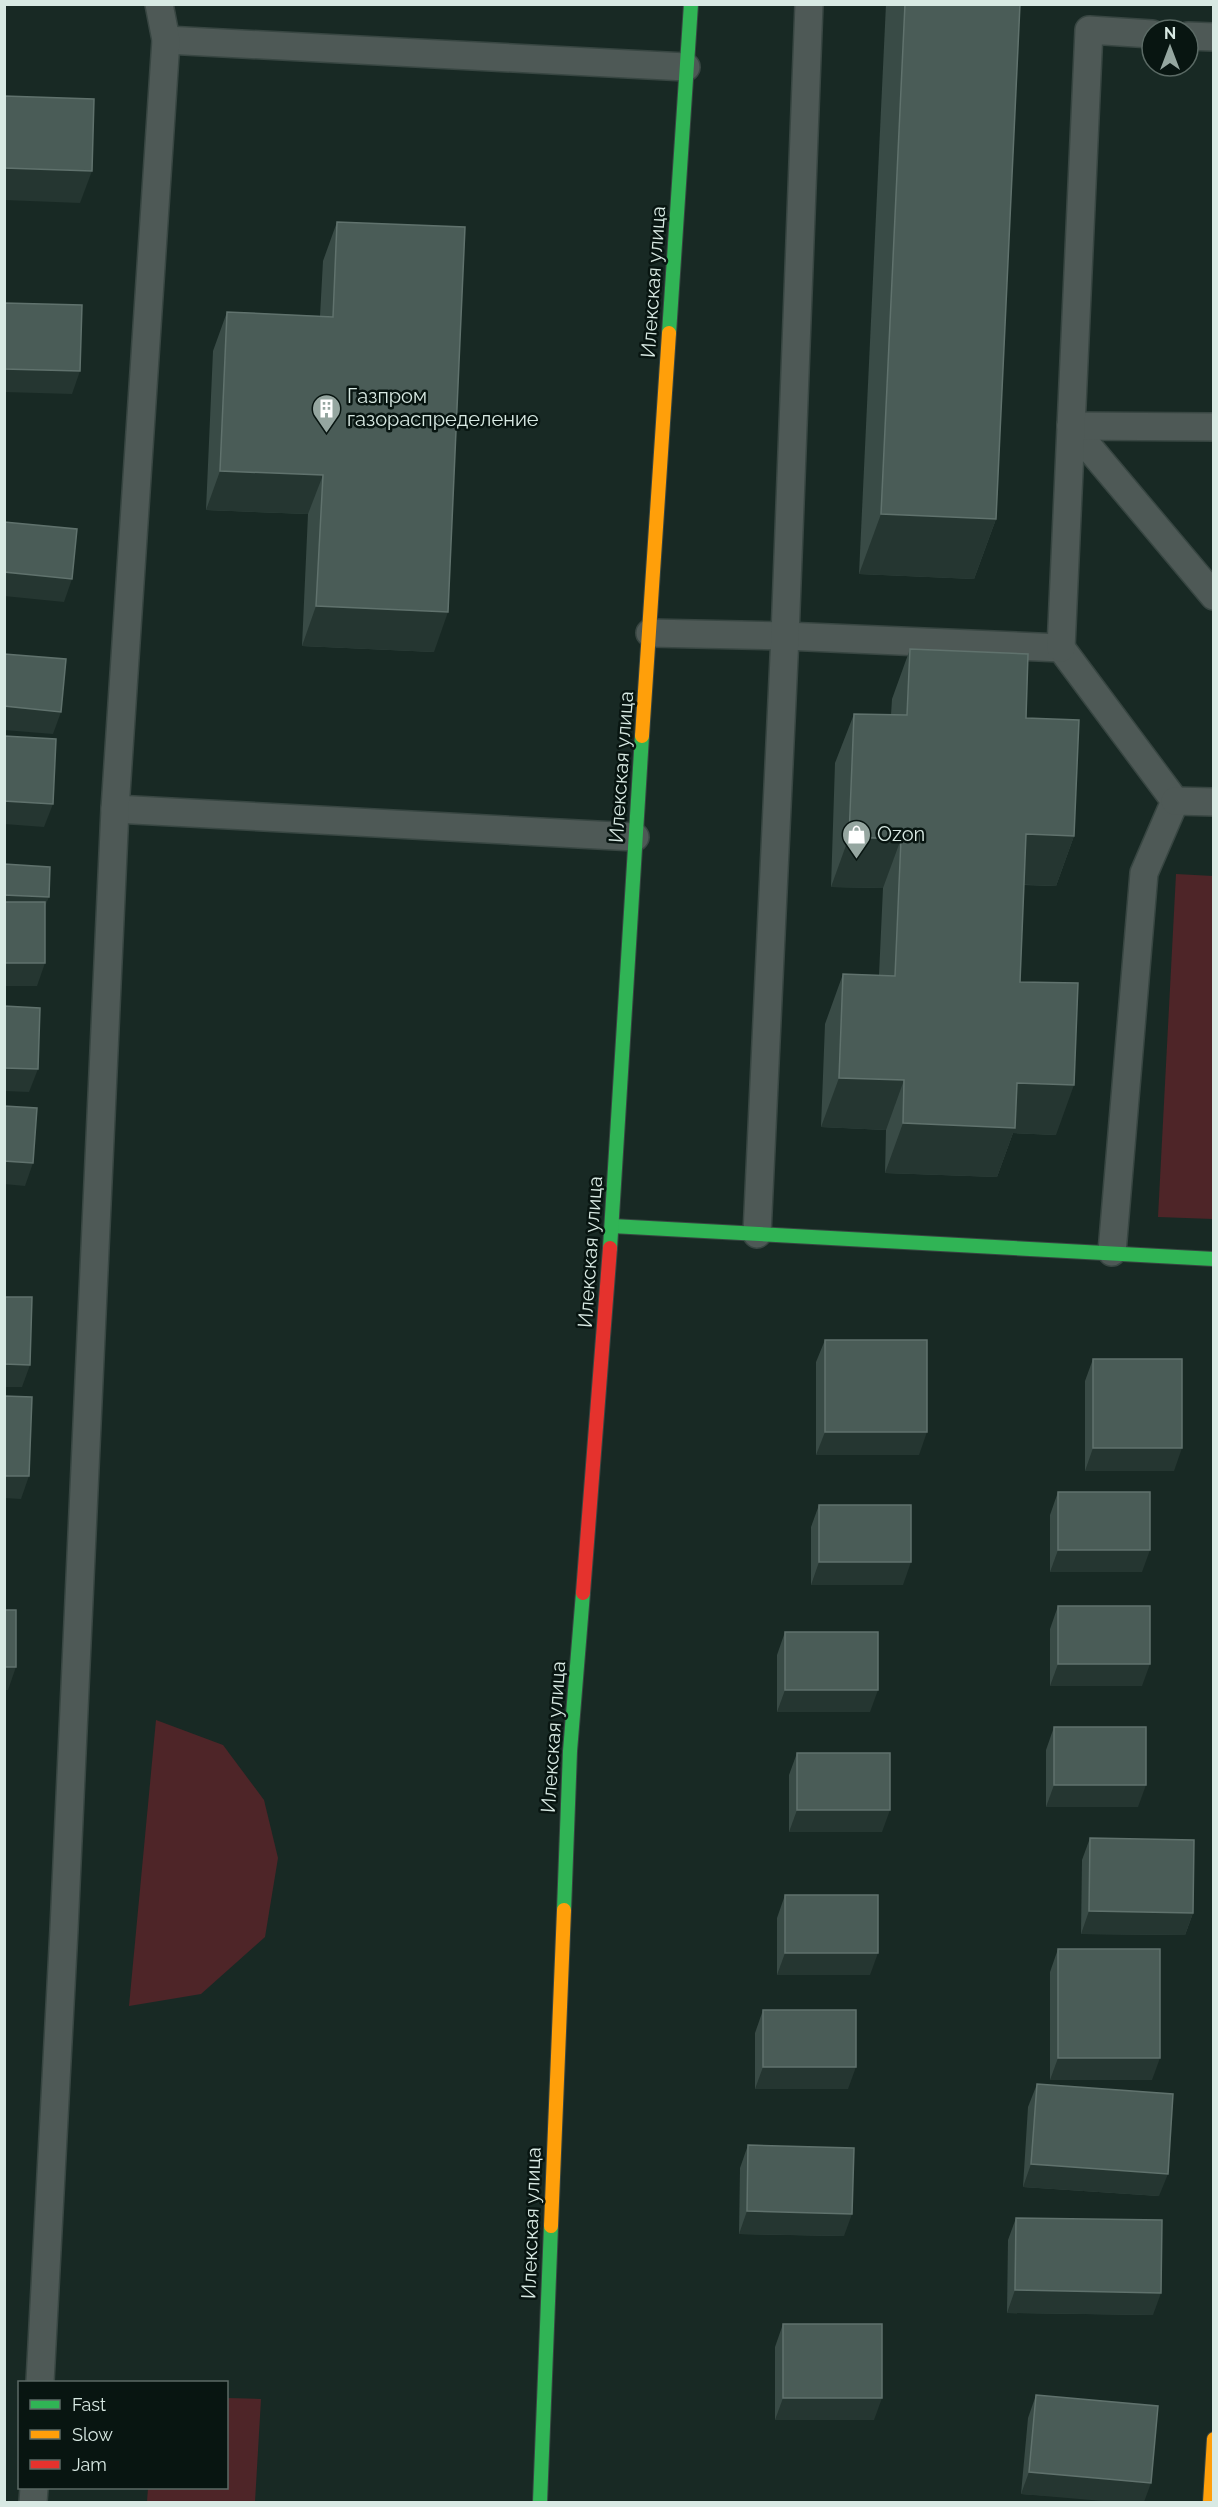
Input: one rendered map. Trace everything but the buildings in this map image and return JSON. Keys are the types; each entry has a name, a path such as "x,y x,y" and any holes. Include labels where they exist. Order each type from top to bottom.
{"street":[{"name":"Илекская улица","path":"540,2502 570,1751 612,1226 635,837 691,4"},
{"path":"612,1226 1214,1259"},
{"path":"1210,2502 1214,2439"}],"lane":[{"path":"39,2381 64,1929 115,809 166,40 159,4"},
{"path":"757,1234 785,636 809,4"},
{"path":"1140,33 1089,30 1061,648 1175,801"},
{"path":"166,40 687,67"},
{"path":"1071,426 1214,428"},
{"path":"1071,426 1214,596"},
{"path":"650,633 785,636 1061,648"},
{"path":"1175,801 1214,802"},
{"path":"1112,1252 1144,873 1175,801"},
{"path":"115,809 635,837"}],"shaded area":[{"path":"1176,874 1213,876 1213,1219 1158,1217"},
{"path":"156,1720 223,1745 264,1800 278,1858 265,1937 201,1994 129,2006"},
{"path":"228,2398 261,2399 255,2502 147,2502 148,2489 228,2489"}],"traffic: fast":[{"path":"669,333 691,4"},
{"path":"610,1248 642,736"},
{"path":"612,1226 1214,1259"},
{"path":"564,1910 570,1751 583,1593"},
{"path":"540,2502 551,2226"}],"traffic: slow":[{"path":"642,736 669,333"},
{"path":"551,2226 564,1910"},
{"path":"1210,2502 1214,2439"}],"traffic: jam":[{"path":"583,1593 610,1248"}],"place":[{"name":"Газпром газораспределение","path":"326,434"},
{"name":"Ozon","path":"856,860"}]}
